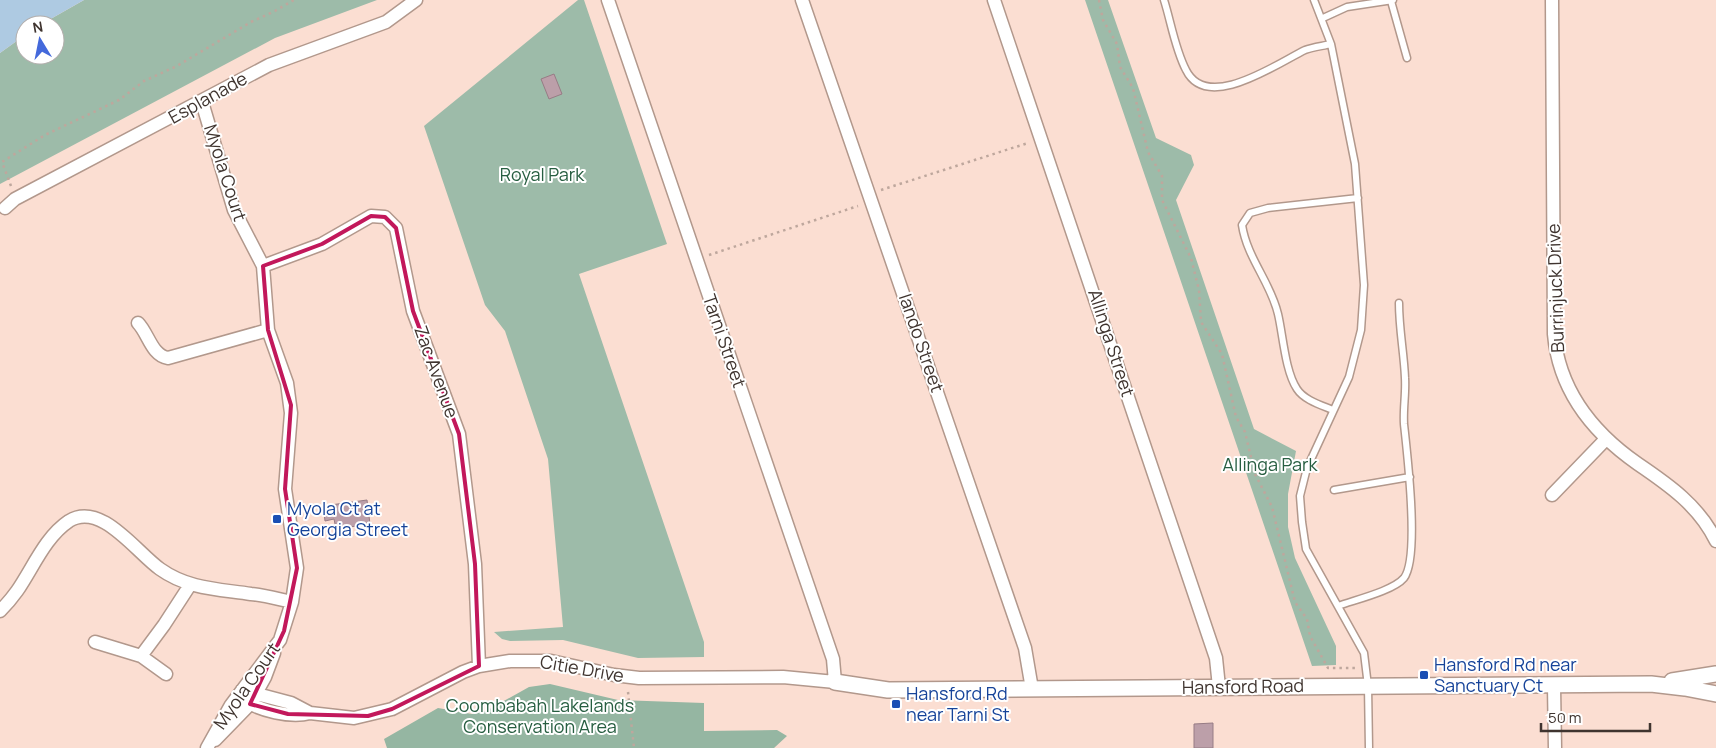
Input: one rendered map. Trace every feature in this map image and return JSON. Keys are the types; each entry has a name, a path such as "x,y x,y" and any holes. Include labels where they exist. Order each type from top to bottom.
{"street":[{"name":"Esplanade","path":"2,209 286,58 386,22 416,0"},
{"name":"Tarni Street","path":"608,0 833,659 835,682"},
{"name":"Iando Street","path":"802,0 1025,648 1032,689"},
{"name":"Allinga Street","path":"994,0 1216,658 1219,687"},
{"name":"Burrinjuck Drive","path":"1552,0 1556,349 1564,378 1573,397 1592,425 1606,439 1679,493 1714,534"},
{"name":"Myola Court","path":"202,102 234,210 263,266 268,330 287,383 291,405 285,489 296,568 292,602 284,631 276,648 258,667 240,693 216,730 210,745"},
{"name":"Zac Avenue","path":"263,266 322,244 371,216 385,217 396,228 413,311 459,434 475,564 480,666"},
{"path":"138,323 154,350 168,358 268,330"},
{"path":"1552,495 1606,439"},
{"path":"0,611 17,591 35,560 54,537 68,522 80,516 96,517 114,528 161,570 190,585 292,602"},
{"path":"141,656 190,585"},
{"path":"95,642 141,656 166,674"},
{"path":"210,745 220,737 253,699 276,648"},
{"name":"Citie Drive","path":"240,693 253,699 291,703 310,713 340,718 368,716 392,709 438,683 480,666 510,661 538,660 638,678 783,677 835,682"},
{"name":"Hansford Road","path":"835,682 888,690 1554,686 1651,684 1716,674"},
{"name":"Hansford Road","path":"1651,684 1716,694"},
{"path":"1554,686 1555,748"}],"lane":[{"path":"1164,0 1186,70 1195,81 1208,87 1230,84 1263,74 1307,50 1331,44"},
{"path":"1314,0 1331,44 1355,164 1364,284 1361,330 1349,377 1306,468 1300,496 1306,549 1364,653 1368,686 1369,748"},
{"path":"1322,18 1347,7 1392,0 1407,58"},
{"path":"1333,410 1307,398 1297,389 1291,373 1277,312 1245,243 1242,225 1250,213 1268,208 1358,198"},
{"path":"1338,606 1392,587 1406,573 1412,497 1404,425 1405,380 1399,332 1399,303"},
{"path":"1334,490 1410,478"}],"path":[{"path":"16,200 2,162 45,135 119,100 144,81 177,66 251,22 294,0"},
{"path":"1099,0 1103,20 1117,44 1120,67 1133,88 1148,152 1162,176 1162,200 1191,258 1199,290 1201,322 1222,354 1236,418 1245,432 1255,474 1272,507 1295,602 1307,619 1310,636 1328,668 1367,668"},
{"path":"696,260 1042,138"},
{"path":"628,692 634,748"}],"highlighted area":[{"path":"371,216 385,217 396,228 413,311 459,434 475,564 479,666 392,709 368,716 288,714 250,704 284,631 297,568 285,489 291,405 268,330 263,266 322,244"}],"green space":[{"path":"84,0 377,0 275,38 0,184 0,53 15,42 15,65 65,65 65,15 58,15"},
{"name":"Royal Park","path":"578,0 584,0 667,244 579,274 704,642 704,657 638,658 563,640 510,641 502,639 494,632 563,627 548,459 505,331 485,305 424,126"},
{"name":"Allinga Park","path":"1085,0 1108,0 1156,138 1191,155 1194,165 1176,200 1254,429 1296,451 1288,494 1288,527 1295,558 1336,646 1336,665 1312,666"},
{"name":"Coombabah Lakelands Conservation Area","path":"550,684 618,700 704,703 704,731 777,730 787,736 774,748 387,748 384,739 438,708 472,714 486,711 529,687"}],"water":[{"path":"0,0 84,0 58,15 15,15 15,42 0,53"}],"building":[{"path":"554,74 562,94 549,99 541,79"},
{"path":"367,500 370,524 336,529 334,519 325,521 323,506"},
{"path":"1213,723 1213,748 1194,748 1194,724"}],"place":[{"name":"Myola Ct at Georgia Street","path":"277,519"},
{"name":"Hansford Rd near Sanctuary Ct","path":"1424,675"},
{"name":"Hansford Rd near Tarni St","path":"896,704"}]}
